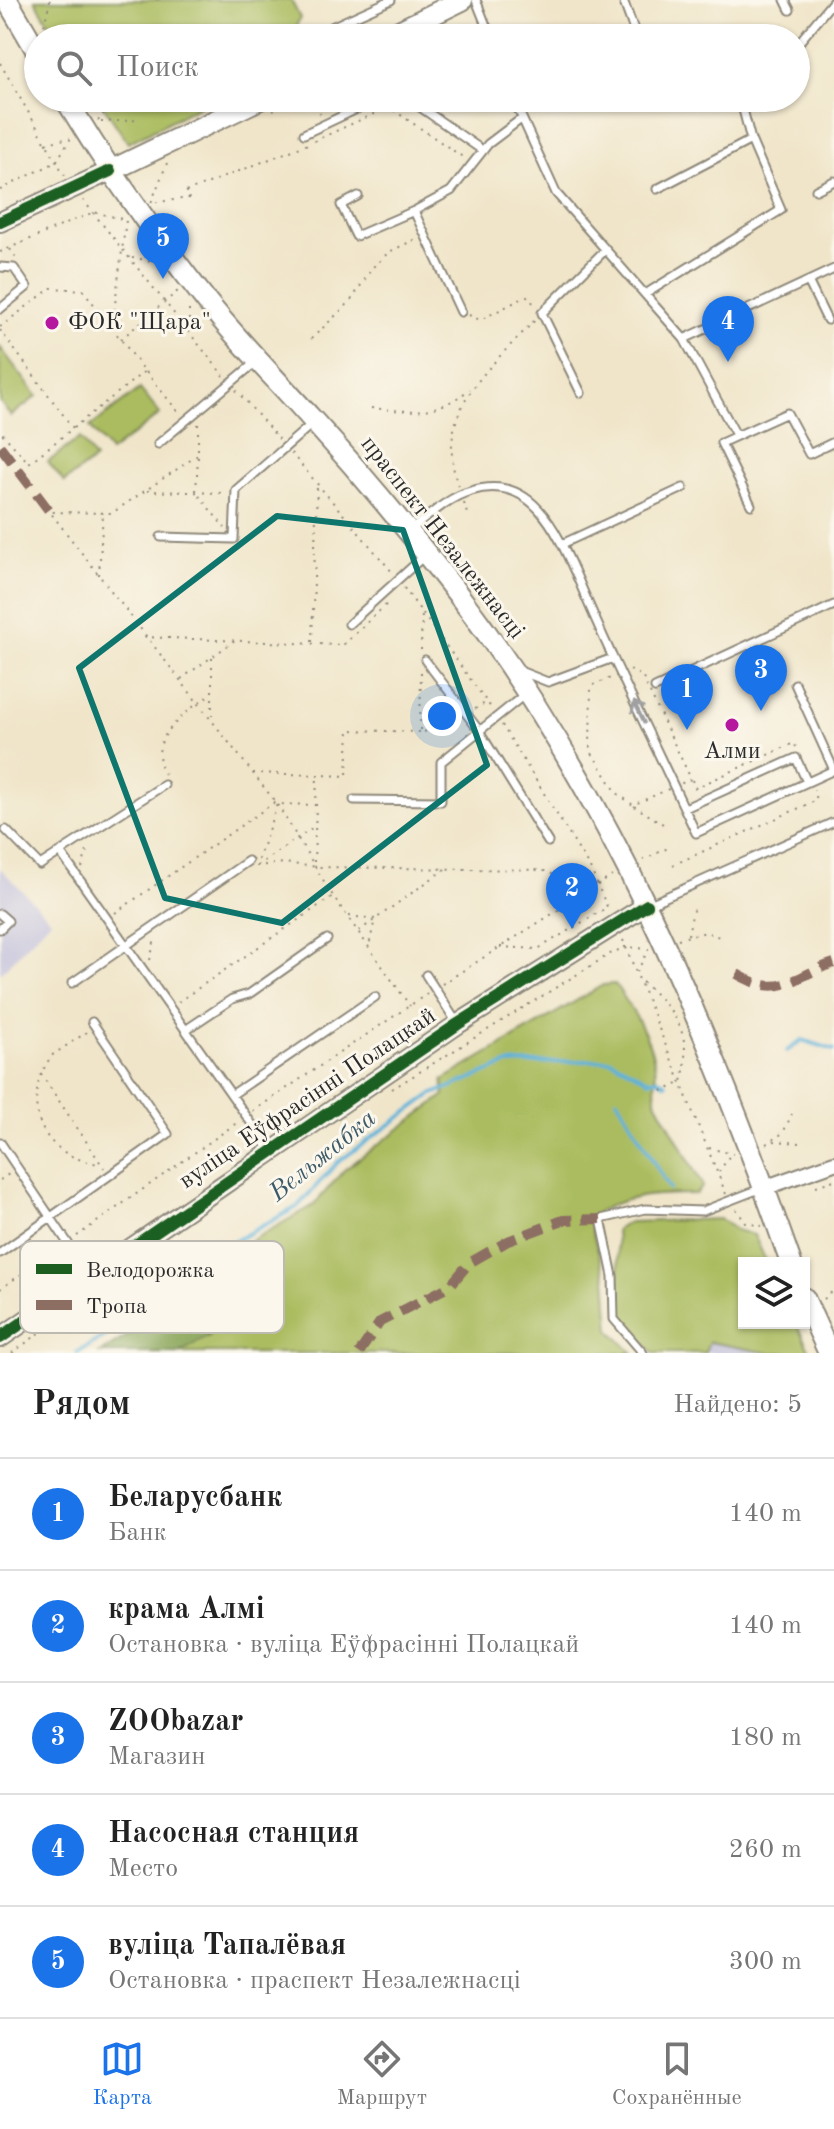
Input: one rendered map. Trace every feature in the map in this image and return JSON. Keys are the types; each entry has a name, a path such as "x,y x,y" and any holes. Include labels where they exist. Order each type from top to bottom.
{"main road":[{"path":"7,0 24,29"},
{"path":"413,24 462,0"},
{"name":"праспект Незалежнасці","path":"74,112 110,171 187,277 426,554 510,667 598,808 647,905 657,946 764,1188 789,1257"},
{"path":"110,171 233,112"},
{"path":"814,1299 829,1353"}],"street":[{"path":"0,222 110,171"},
{"name":"вуліца Еўфрасінні Полацкай","path":"141,1241 611,916 647,905"},
{"path":"764,1188 834,1163"},
{"name":"вуліца Еўфрасінні Полацкай","path":"0,1338 20,1324"}],"lane":[{"path":"338,24 391,0"},
{"path":"476,0 485,24"},
{"path":"623,0 632,24"},
{"path":"785,0 790,10"},
{"path":"810,29 834,0"},
{"path":"304,134 350,112"},
{"path":"427,112 482,150"},
{"path":"518,112 556,193 647,293 684,339 736,435"},
{"path":"647,293 781,210 751,140 744,112"},
{"path":"358,196 341,205 356,236 451,191 482,150 521,119"},
{"path":"657,189 751,140"},
{"path":"816,190 834,181"},
{"path":"414,211 461,312"},
{"path":"581,393 542,313 606,249"},
{"path":"0,267 14,268 27,287 0,309"},
{"path":"684,339 834,269"},
{"path":"808,281 827,320"},
{"path":"158,444 232,388 258,359"},
{"path":"751,505 721,443 787,413 809,454 834,442"},
{"path":"161,537 234,539 235,493 314,421"},
{"path":"407,532 461,495 495,488 516,492 543,512 562,544 696,833 834,770 795,684"},
{"path":"562,544 683,488"},
{"path":"349,624 426,554"},
{"path":"655,688 834,605"},
{"path":"423,658 478,729 548,842"},
{"path":"510,667 548,682 613,658"},
{"path":"354,800 441,801 441,762 478,729 526,694"},
{"path":"685,808 796,758 807,782"},
{"path":"6,830 40,865 165,782"},
{"path":"647,905 834,822"},
{"path":"60,852 130,944 271,1151"},
{"path":"72,983 248,861"},
{"path":"0,914 8,921 0,929"},
{"path":"187,1029 232,999 249,994 327,939"},
{"path":"426,975 458,1024"},
{"path":"233,1094 375,997"},
{"path":"0,1253 168,1134 94,1024"},
{"path":"0,1142 67,1241"},
{"path":"643,1353 614,1319 613,1276 601,1219 645,1209 703,1211 764,1188"}],"path":[{"path":"44,24 50,0"},
{"path":"0,63 24,105"},
{"path":"28,112 74,190 189,330 232,388 398,579 487,702 597,885 642,981 728,1200 746,1223 758,1227 776,1223"},
{"path":"104,112 97,122 140,120"},
{"path":"186,192 276,158 378,112"},
{"path":"396,112 472,163"},
{"path":"0,190 56,162 71,138 46,143"},
{"path":"166,163 151,203 190,198"},
{"path":"0,252 94,212 126,220 120,246 112,328"},
{"path":"311,339 350,302 373,267 389,252 425,235"},
{"path":"131,258 155,261"},
{"path":"172,282 184,297"},
{"path":"73,428 0,329 51,288 62,286 83,290 180,414"},
{"path":"121,339 179,291"},
{"path":"371,408 424,412 450,404 471,388 542,313 527,296 480,320 461,312"},
{"path":"189,303 189,330"},
{"path":"0,431 29,463 145,371"},
{"path":"468,517 450,451 453,426 471,388"},
{"path":"198,419 196,492 234,539"},
{"path":"198,455 112,513 50,512 144,637 276,803 333,896 410,1006"},
{"path":"312,643 317,483"},
{"path":"145,491 235,493"},
{"path":"98,576 103,513"},
{"path":"144,637 343,645 394,597"},
{"path":"422,611 423,658"},
{"path":"180,680 235,640"},
{"path":"212,658 212,720"},
{"path":"633,805 691,779 642,676 630,670 621,671 591,686 590,750 617,793 633,805 668,827"},
{"path":"420,732 421,671"},
{"path":"165,782 157,760 158,743 212,693"},
{"path":"252,773 347,776 349,730 420,732 442,727 487,702"},
{"path":"315,865 317,775"},
{"path":"276,803 256,866 284,863 542,870 590,890"},
{"path":"150,963 130,944 113,914 276,803 316,805"},
{"path":"82,870 89,843"},
{"path":"69,1241 247,1115 498,947 597,885 668,848"},
{"path":"358,932 445,869"},
{"path":"172,993 179,1002 333,896"},
{"path":"688,935 694,905"},
{"path":"347,915 375,919"},
{"path":"498,947 538,949 611,916"},
{"path":"369,947 375,919"},
{"path":"390,1090 625,947 657,946 706,932 722,938"},
{"path":"637,972 657,946"},
{"path":"642,981 672,1008 688,1055 682,1082"},
{"path":"94,1024 51,1056 36,1087 37,1116 50,1144 67,1156 101,1164"},
{"path":"41,1074 109,1176"},
{"path":"660,1087 663,1091 682,1082"},
{"path":"761,1145 783,1133 792,1114"},
{"path":"773,1141 801,1143"},
{"path":"708,1148 731,1155"},
{"path":"718,1174 723,1161 736,1153"},
{"path":"0,1180 17,1168"},
{"path":"816,1186 834,1180"},
{"path":"0,1289 20,1275"},
{"path":"814,1299 834,1290"},
{"path":"12,1353 40,1333"}],"highlighted area":[{"path":"277,516 403,530 487,765 282,923 165,898 79,668"}],"shaded area":[{"path":"0,868 51,920 0,974"},
{"path":"709,1342 770,1353 705,1353"}],"green space":[{"path":"35,0 291,0 300,18 297,24 50,24"},
{"path":"107,112 188,112 128,143"},
{"path":"0,347 37,396 11,416 0,402"},
{"path":"140,389 160,414 110,452 90,427"},
{"path":"80,438 95,459 64,482 48,462"},
{"path":"615,984 644,1032 655,1065 657,1103 703,1186 696,1194 629,1199 592,1216 592,1230 606,1278 610,1330 633,1353 179,1353 210,1333 284,1333 284,1241 251,1241 314,1205 344,1170 445,1095 443,1080 603,985"},
{"path":"720,1219 736,1230 754,1235 764,1257 738,1257 738,1329 799,1329 811,1353 770,1353 709,1342 705,1353 653,1353 622,1317 616,1230 629,1222"},
{"path":"132,1333 211,1333 179,1353 100,1353"}],"waterway":[{"name":"Вельжабка","path":"787,1051 802,1040 834,1050"},
{"name":"Вельжабка","path":"235,1241 297,1207 338,1162 431,1095 508,1064 611,1060 649,1080 658,1079 666,1084"},
{"path":"617,1099 670,1189"},
{"name":"Вельжабка","path":"77,1353 110,1333"}],"marked path":[{"path":"0,446 50,512"},
{"path":"737,974 752,982 776,986 834,963"},
{"path":"359,1353 380,1322 450,1286 469,1263 508,1241 563,1220 601,1219"}],"cycle path":[{"path":"0,222 110,171"},
{"path":"141,1241 458,1024 647,905"},
{"path":"0,1338 20,1324"}],"place":[{"name":"вуліца Тапалёвая","path":"163,279"},
{"name":"ФОК \"Щара\"","path":"52,323"},
{"name":"Насосная станция","path":"728,362"},
{"name":"ZOObazar","path":"761,711"},
{"name":"Алми","path":"732,725"},
{"name":"Беларусбанк","path":"687,730"},
{"name":"крама Алмі","path":"572,929"}]}
